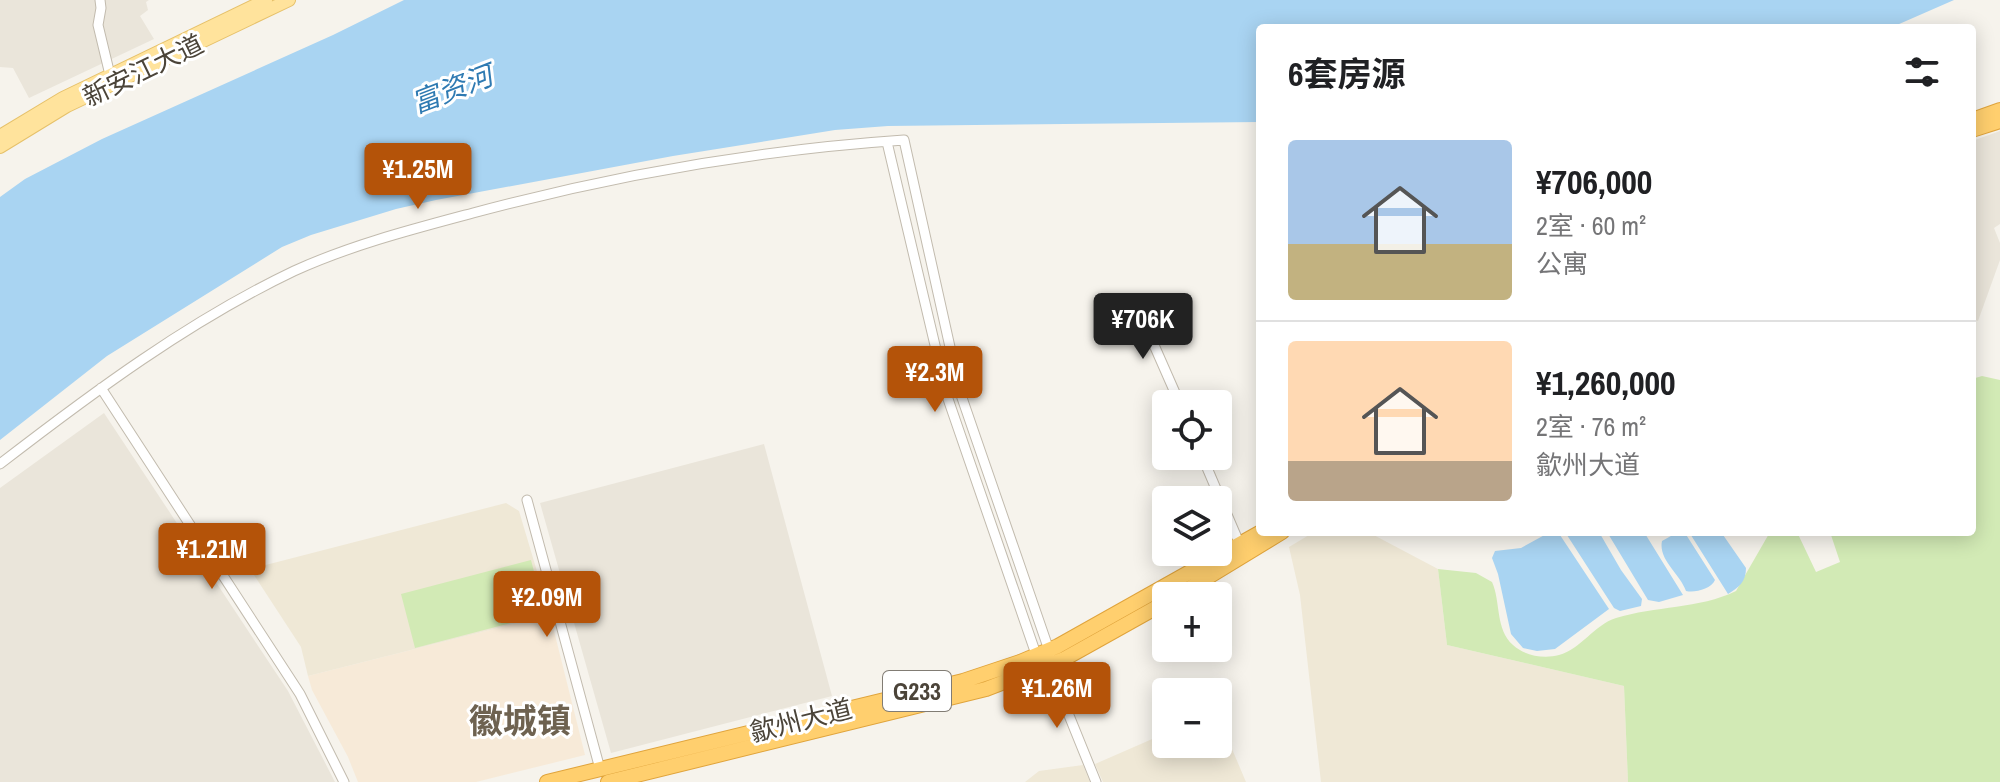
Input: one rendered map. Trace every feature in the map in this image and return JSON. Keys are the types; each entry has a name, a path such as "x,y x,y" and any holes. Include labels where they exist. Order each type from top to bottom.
{"highway":[{"path":"1976,119 2000,110"},
{"path":"1976,129 2000,121"},
{"name":"歙州大道","path":"1046,661 1256,535"},
{"path":"1200,582 1275,536"},
{"name":"歙州大道","path":"547,782 604,776 967,695 1046,661 1152,609"}],"main road":[{"name":"新安江大道","path":"0,136 40,110 266,0"},
{"name":"新安江大道","path":"0,147 67,106 289,0"}],"street":[{"path":"100,0 98,25 110,75"},
{"path":"0,464 101,388 177,338 263,287 318,261 490,208 625,178 778,152 904,140 960,392 1046,661"},
{"path":"887,142 947,396 1046,661 1096,782"},
{"path":"1136,304 1174,390"},
{"path":"101,388 300,694 344,782"},
{"path":"1208,470 1240,545"},
{"path":"527,500 604,776"}],"shaded area":[{"path":"0,0 149,0 146,2 148,10 140,16 154,39 29,98 13,68 0,67"},
{"path":"2000,131 2000,224 1994,228 2000,243 2000,260 1978,321 1976,320 1976,140"},
{"path":"104,413 288,691 335,782 0,782 0,488"},
{"path":"764,444 832,696 611,753 540,503"},
{"path":"506,503 519,511 550,615 308,676 301,647 250,569"},
{"path":"1307,536 1376,536 1438,569 1447,645 1624,686 1628,782 1321,782 1300,595 1289,547"},
{"path":"550,615 585,755 476,782 358,782 308,676"},
{"path":"1152,739 1152,758 1232,758 1232,749 1246,782 1103,782 1095,764"},
{"path":"1083,765 1090,782 1025,782 1039,771"}],"green space":[{"path":"1976,378 2000,380 2000,782 1628,782 1624,686 1447,645 1438,569 1476,573 1492,582 1507,639 1523,652 1547,657 1567,652 1616,618 1707,601 1736,591 1768,536 1799,536 1816,572 1840,562 1831,536 1976,536"},
{"path":"531,560 545,614 415,648 401,594"}],"water":[{"name":"富资河","path":"404,0 1954,0 1899,24 1256,24 1256,122 888,126 835,130 673,156 396,209 282,247 107,356 0,440 0,197 25,179 102,139"},
{"path":"1543,536 1561,536 1609,609 1555,649 1537,651 1523,648 1511,634 1492,558 1495,551 1521,548"},
{"path":"1568,536 1601,536 1642,599 1641,606 1620,611 1614,608"},
{"path":"1609,536 1646,536 1683,595 1659,602 1648,600"},
{"path":"1671,536 1687,536 1715,580 1713,583 1698,591 1686,591 1666,561 1662,541"},
{"path":"1692,536 1724,536 1746,568 1743,581 1728,594"}],"district":[{"name":"徽城镇","path":"520,721"}]}
